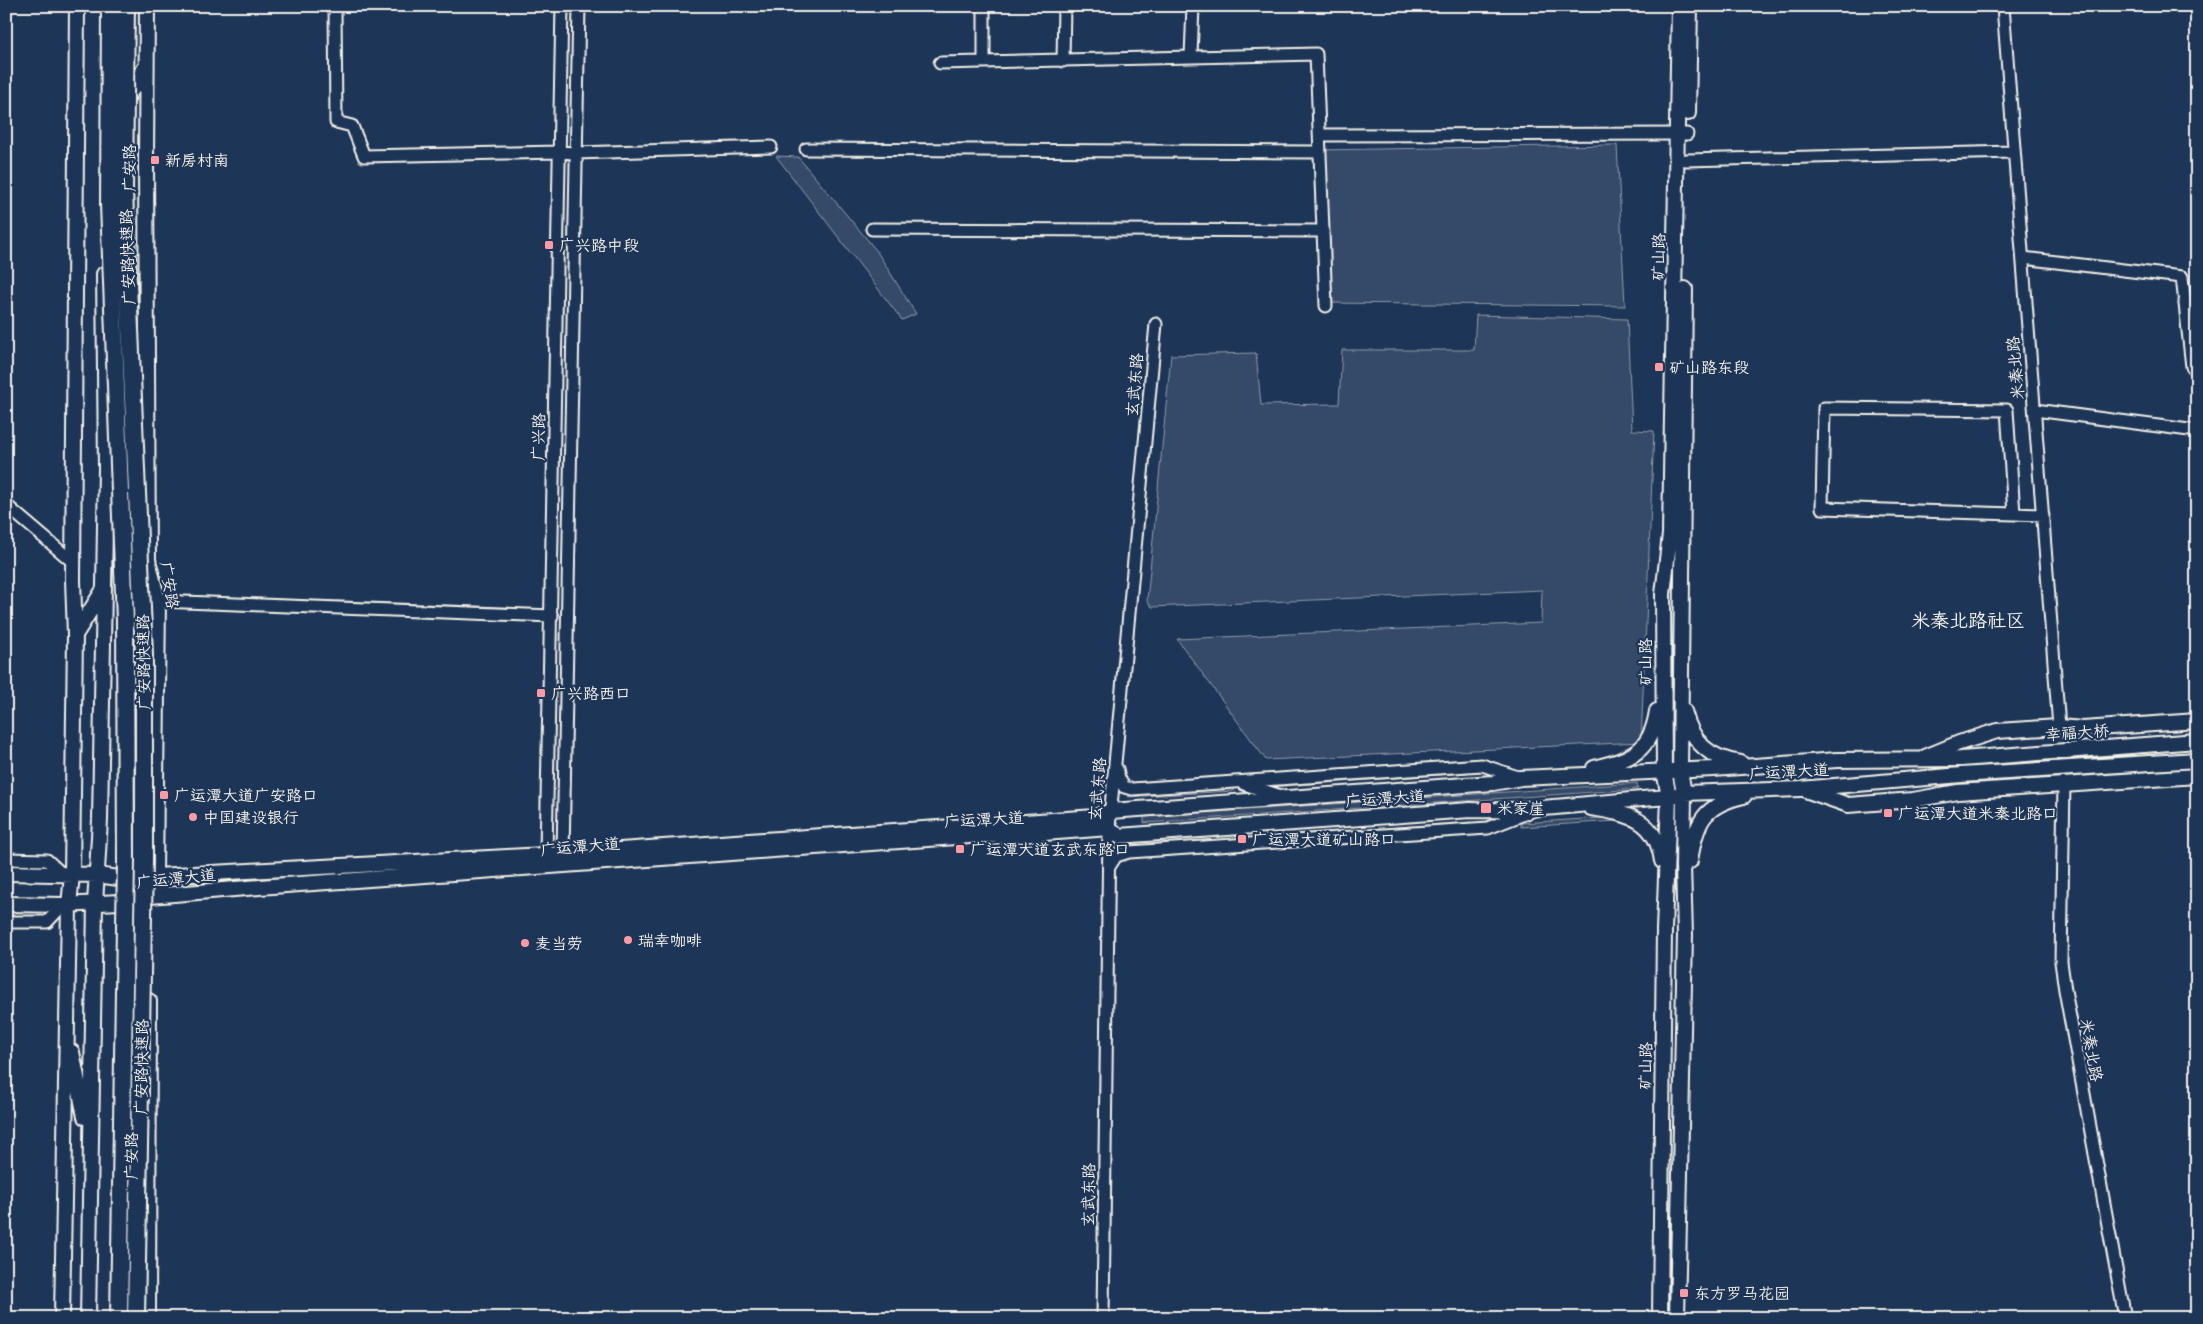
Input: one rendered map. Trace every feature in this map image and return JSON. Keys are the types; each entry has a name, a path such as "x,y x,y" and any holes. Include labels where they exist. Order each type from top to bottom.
{"highway":[{"name":"广安路快速路","path":"110,6 109,204 125,621 126,860 119,1318"},
{"name":"广安路快速路","path":"126,6 124,190 144,655 144,860 136,1318"}],"main road":[{"path":"62,1318 67,1024 66,905 76,635 73,562 77,6"},
{"path":"88,1318 95,904 100,820 106,458 102,6"},
{"path":"119,1318 118,878 121,6"},
{"name":"广安路","path":"147,6 148,560 158,601 155,876 150,896 148,1318"},
{"name":"矿山路","path":"1676,1318 1685,899 1683,866 1684,793 1680,771 1680,691 1686,160 1683,134 1679,6"},
{"name":"矿山路","path":"1660,1318 1665,890 1668,797 1664,771 1663,594 1670,534 1683,134 1690,6"},
{"path":"121,108 147,65"},
{"path":"76,635 104,588"},
{"path":"1569,775 1620,760 1634,754 1646,745 1655,728 1662,676"},
{"path":"1680,691 1690,731 1699,744 1721,758 1756,766"},
{"path":"1916,760 1996,731 2059,727 2083,729 2197,721"},
{"name":"幸福大桥","path":"1961,759 2197,741"},
{"name":"广运潭大道","path":"6,904 95,904 150,896 540,867 559,860 1095,817 1111,811 1493,783 1521,778 1680,771 1837,760 1961,759"},
{"name":"广运潭大道","path":"6,873 97,875 118,878 546,854 559,860 1109,828 1119,836 1470,810 1506,811 1538,809 1668,797 1684,793 1800,789 1961,775 2197,760"},
{"path":"1800,789 1848,805 1913,800 1958,792 2197,776"},
{"path":"1685,899 1694,840 1703,816 1720,803 1771,790"},
{"path":"1575,806 1626,814 1644,824 1655,837 1660,847 1665,890"},
{"path":"67,1024 91,1145"}],"street":[{"path":"335,6 336,122 352,126 364,156 576,153 771,147"},
{"name":"广兴路","path":"540,867 546,854 552,616 558,152 562,6"},
{"name":"广兴路","path":"559,860 579,6"},
{"path":"984,6 984,62"},
{"path":"1063,61 1064,6"},
{"path":"1191,56 1193,6"},
{"name":"米秦北路","path":"2003,6 2059,727"},
{"path":"940,63 1316,54 1326,306"},
{"path":"1320,135 1683,134"},
{"path":"806,149 1320,152"},
{"path":"1686,160 2014,152"},
{"path":"872,228 1323,231"},
{"path":"2023,258 2182,277 2192,367 2197,367"},
{"name":"玄武东路","path":"1103,1318 1109,828 1156,324"},
{"path":"2014,514 2007,410 1824,408 1822,508 2043,515"},
{"path":"2035,410 2197,431"},
{"path":"6,505 73,562"},
{"path":"158,601 552,616"},
{"path":"1116,755 1119,778 1124,787 1128,788 1482,765 1521,778"},
{"path":"1237,782 1285,797"},
{"name":"米秦北路","path":"2064,784 2061,962 2064,990 2125,1318"},
{"path":"1109,873 1110,866 1116,856 1130,852 1488,828 1538,809"},
{"path":"6,859 47,860 67,874"},
{"path":"6,922 47,922 66,905"}],"shaded area":[{"path":"1617,145 1625,306 1326,303 1320,150"},
{"path":"776,156 798,157 876,250 916,314 902,320"},
{"path":"1476,315 1627,319 1632,430 1654,431 1641,742 1266,760 1177,639 1541,623 1542,590 1152,607 1147,601 1171,355 1256,353 1261,405 1339,404 1342,350 1474,350"},
{"path":"1468,769 1468,773 1270,787 1270,783"},
{"path":"1637,783 1638,789 1144,823 1144,817"},
{"path":"1233,785 1234,791 1128,797 1128,792"},
{"path":"1616,817 1617,821 1521,827 1521,823"},
{"path":"1471,822 1472,826 1267,840 1266,836"}],"place":[{"name":"新房村南","path":"155,160"},
{"name":"广兴路中段","path":"549,245"},
{"name":"矿山路东段","path":"1659,367"},
{"name":"广兴路西口","path":"541,693"},
{"name":"广运潭大道广安路口","path":"164,795"},
{"name":"米家崖","path":"1486,808"},
{"name":"广运潭大道米秦北路口","path":"1888,813"},
{"name":"中国建设银行","path":"193,817"},
{"name":"广运潭大道矿山路口","path":"1242,839"},
{"name":"广运潭大道玄武东路口","path":"960,849"},
{"name":"瑞幸咖啡","path":"628,940"},
{"name":"麦当劳","path":"525,943"},
{"name":"东方罗马花园","path":"1684,1293"}],"district":[{"name":"米秦北路社区","path":"1968,620"}]}
